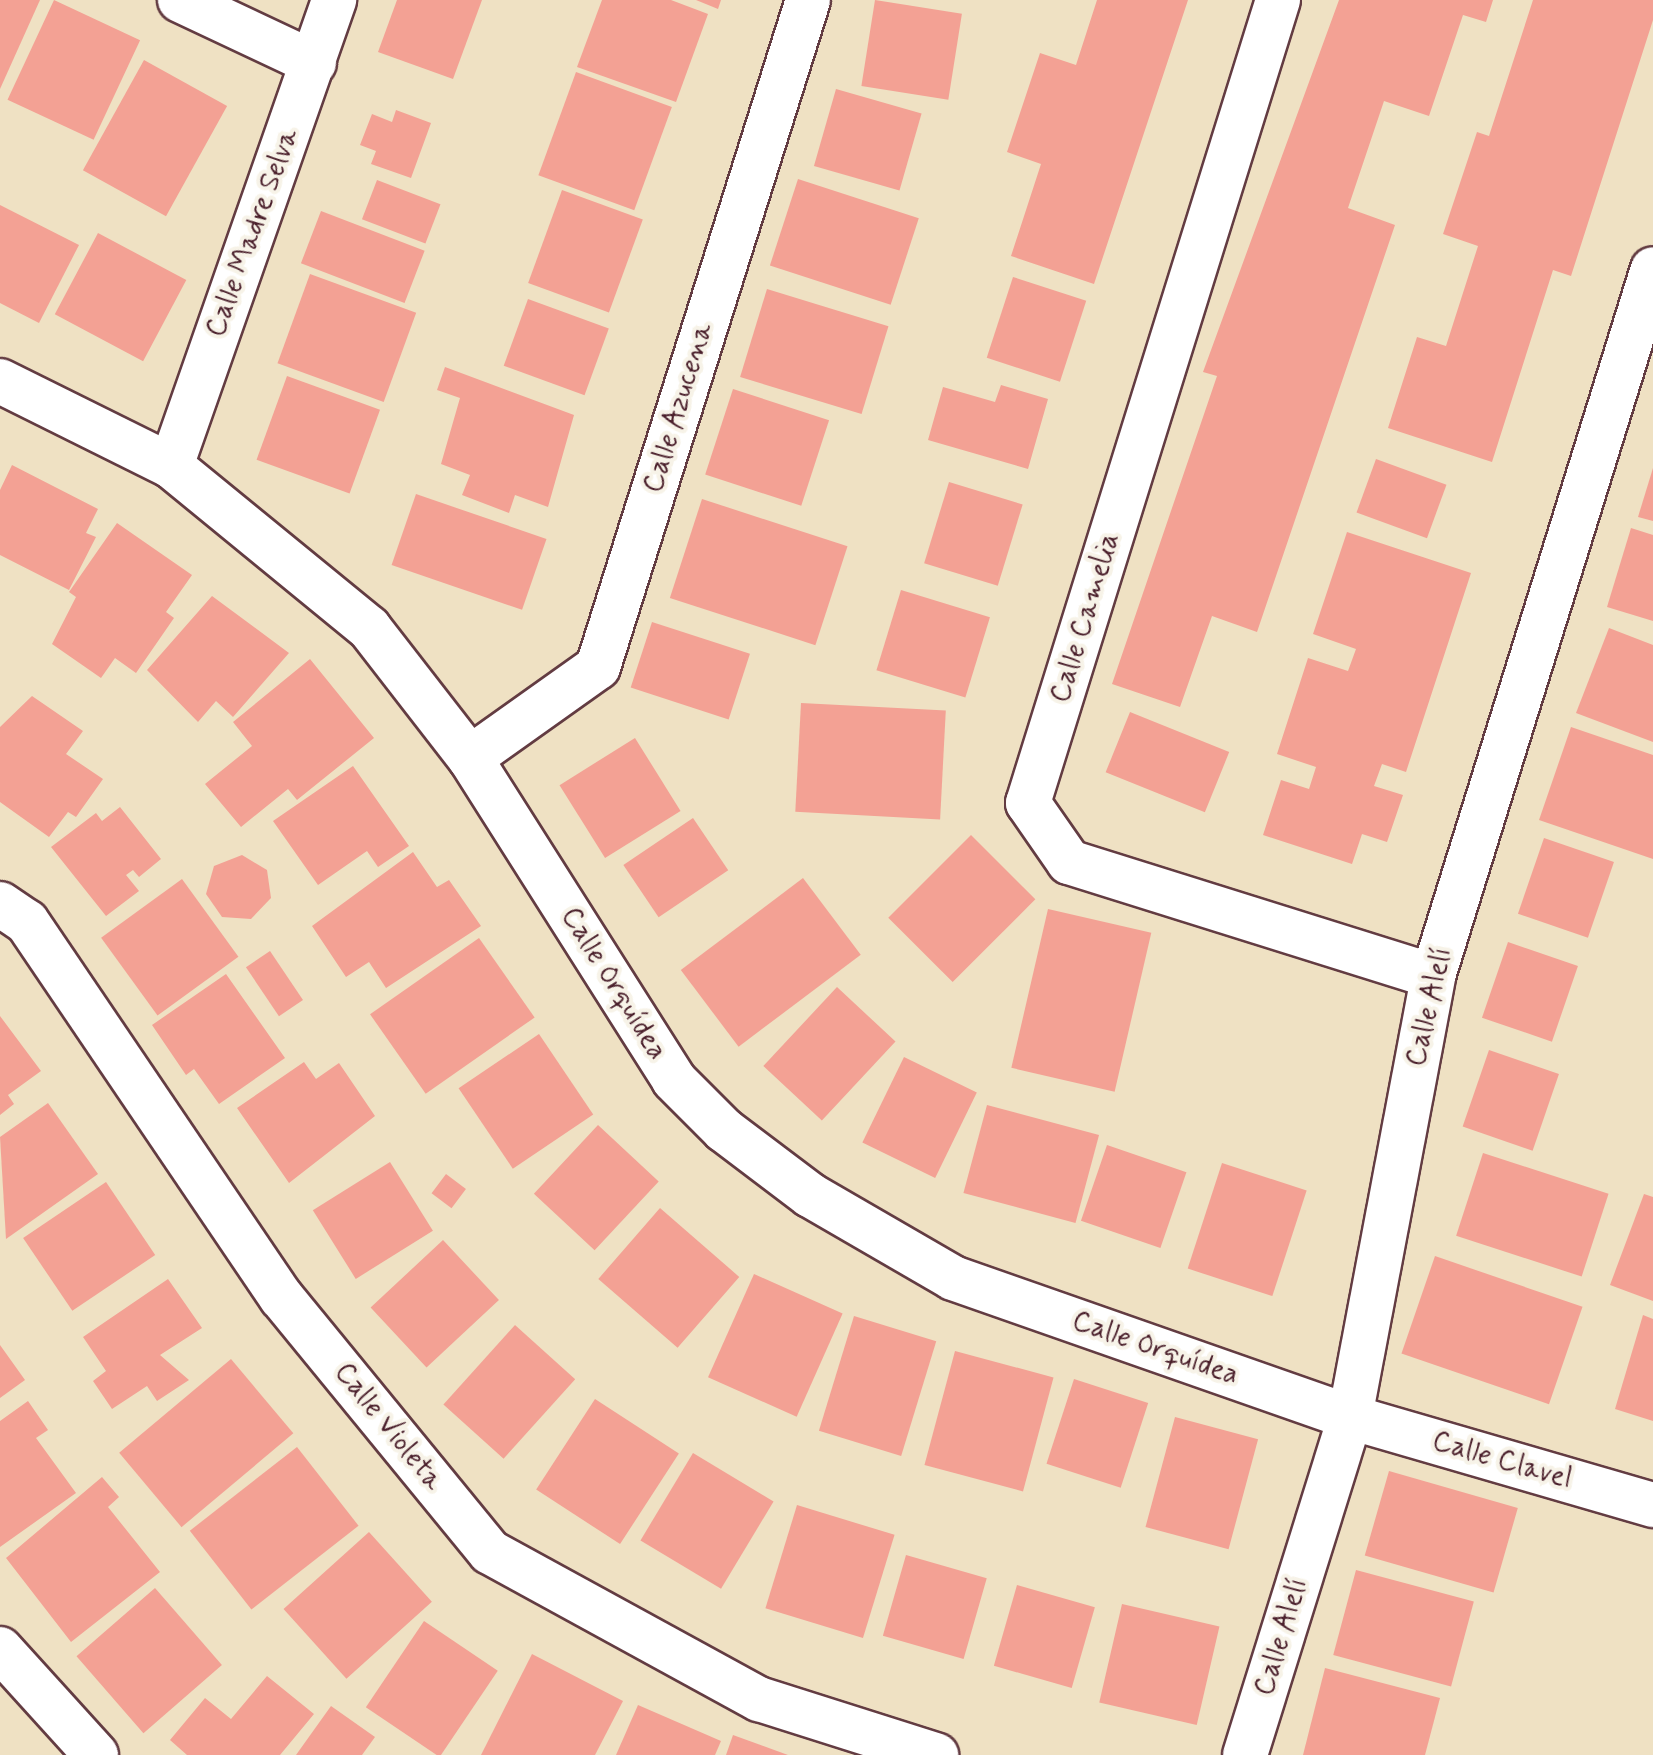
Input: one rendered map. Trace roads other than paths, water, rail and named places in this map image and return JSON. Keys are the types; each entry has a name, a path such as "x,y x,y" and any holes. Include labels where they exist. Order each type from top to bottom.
{"street":[{"path":"180,0 314,63"},
{"name":"Calle Madre Selva","path":"171,466 334,0"},
{"name":"Calle Azucena","path":"470,758 598,667 808,0"},
{"name":"Calle Camelia","path":"1278,0 1028,803 1069,862 1433,976"},
{"name":"Calle Alelí","path":"1245,1755 1350,1417 1433,976 1653,269"},
{"name":"Calle Orquídea","path":"0,381 171,466 369,628 470,758 674,1080 724,1130 810,1195 953,1278 1350,1417"},
{"name":"Calle Violeta","path":"0,904 27,922 282,1298 490,1552 759,1699 936,1755"},
{"name":"Calle Clavel","path":"1350,1417 1653,1505"},
{"path":"0,1649 96,1755"}]}
